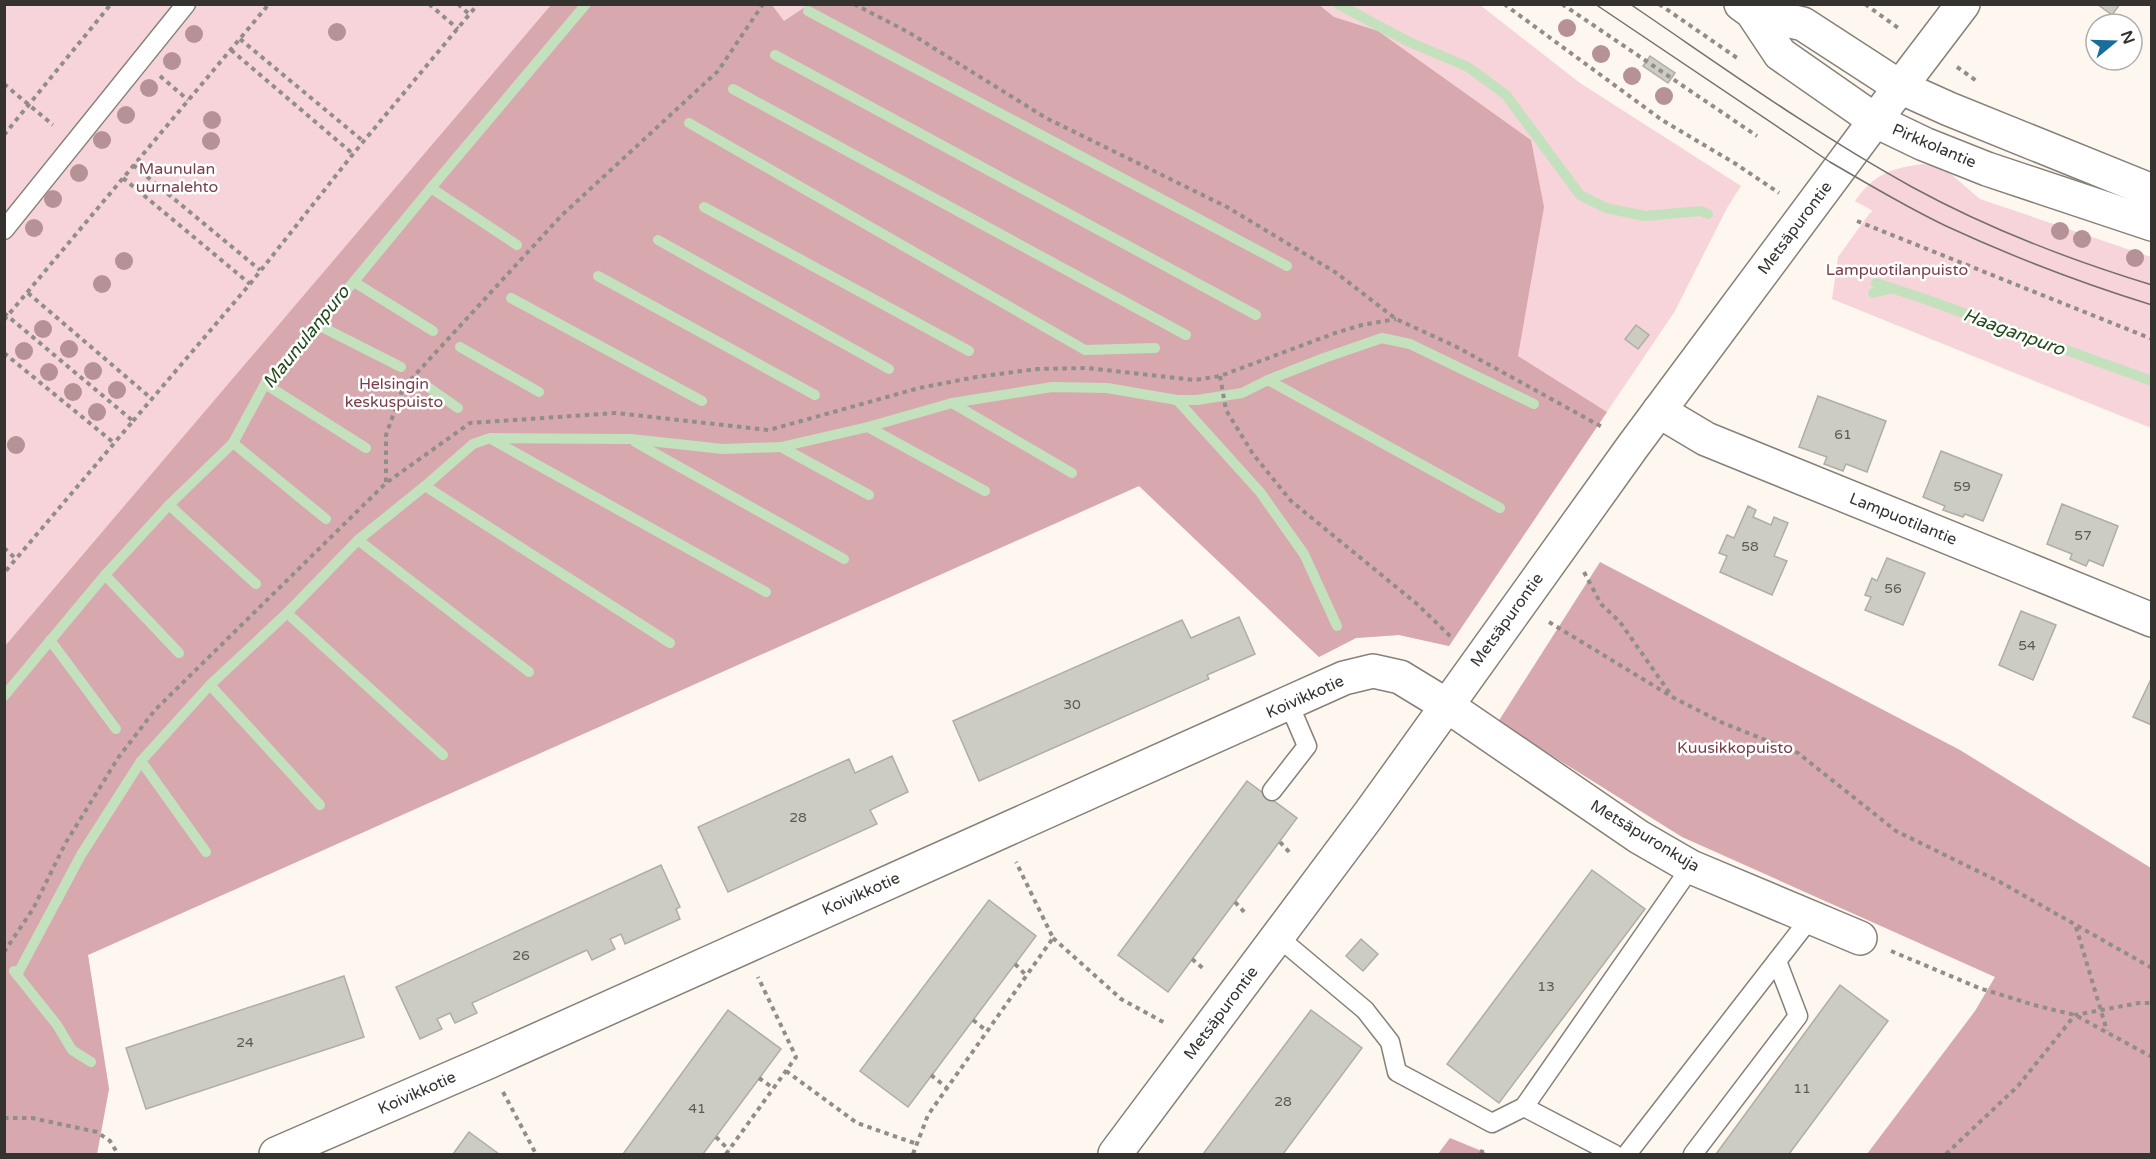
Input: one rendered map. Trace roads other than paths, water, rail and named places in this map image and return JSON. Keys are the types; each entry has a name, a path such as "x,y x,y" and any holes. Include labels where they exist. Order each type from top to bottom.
{"street":[{"name":"Metsäpurontie","path":"1115,1155 1370,813 1659,411 1964,4"},
{"name":"Pirkkolantie","path":"1747,8 1803,24 1900,87 1949,110 2151,191"},
{"name":"Pirkkolantie","path":"1747,8 1780,54 1876,121 1924,144 1987,169 2151,224"},
{"name":"Lampuotilantie","path":"1659,411 1707,439 2151,620"},
{"name":"Koivikkotie","path":"276,1155 1344,678 1373,671 1400,677 1446,705"},
{"name":"Metsäpuronkuja","path":"1446,705 1639,837 1691,867 1860,938"}],"lane":[{"path":"4,230 186,4"},
{"path":"1272,791 1307,746 1289,704"},
{"path":"1278,937 1365,1010 1390,1042 1397,1072 1492,1123 1524,1107 1691,867"},
{"path":"1627,1155 1811,917"},
{"path":"1693,1155 1798,1016 1777,961"},
{"path":"1524,1107 1614,1155"}],"waterway":[{"name":"Maunulanpuro","path":"4,696 105,575 169,505 233,443 265,384 318,325 586,4"},
{"path":"1338,4 1407,41 1468,67 1506,95 1580,195 1606,208 1645,216 1701,211 1708,214"},
{"path":"808,11 1287,266"},
{"path":"775,55 1256,315"},
{"path":"733,89 1186,335"},
{"path":"689,123 1085,350 1155,348"},
{"path":"431,188 517,245"},
{"path":"704,207 969,351"},
{"path":"658,240 889,369"},
{"path":"598,276 815,395"},
{"path":"354,282 433,331"},
{"name":"Haaganpuro","path":"1876,283 2152,381"},
{"path":"1873,293 1890,289"},
{"path":"511,298 702,401"},
{"path":"318,325 401,367"},
{"path":"17,975 81,855 141,761 210,685 287,613 358,540 473,444 490,438 631,439 723,449 781,447 868,427 952,403 1052,387 1107,388 1177,400 1197,400 1242,393 1268,380 1382,338 1410,344 1534,404"},
{"path":"460,347 539,392"},
{"path":"1268,380 1500,508"},
{"path":"422,383 458,408"},
{"path":"265,384 366,448"},
{"path":"1177,400 1260,492 1304,554 1337,626"},
{"path":"952,403 1072,473"},
{"path":"868,427 985,491"},
{"path":"491,439 766,592"},
{"path":"635,442 844,559"},
{"path":"233,443 326,519"},
{"path":"781,447 869,495"},
{"path":"425,486 670,643"},
{"path":"169,505 256,584"},
{"path":"358,540 529,672"},
{"path":"105,575 179,653"},
{"path":"287,613 443,755"},
{"path":"50,640 116,729"},
{"path":"210,685 320,805"},
{"path":"141,761 206,852"},
{"path":"14,971 57,1025 72,1050 91,1062"}],"tram line":[{"path":"1595,4 1830,162 1902,203 1946,226 2022,259 2073,279 2152,305"},
{"path":"1630,4 1804,122 1912,187 2029,242 2152,285"}],"park label":[{"name":"Maunulan uurnalehto","path":"177,178"},
{"name":"Lampuotilanpuisto","path":"1897,270"},
{"name":"Helsingin keskuspuisto","path":"394,393"},
{"name":"Kuusikkopuisto","path":"1735,748"}]}
